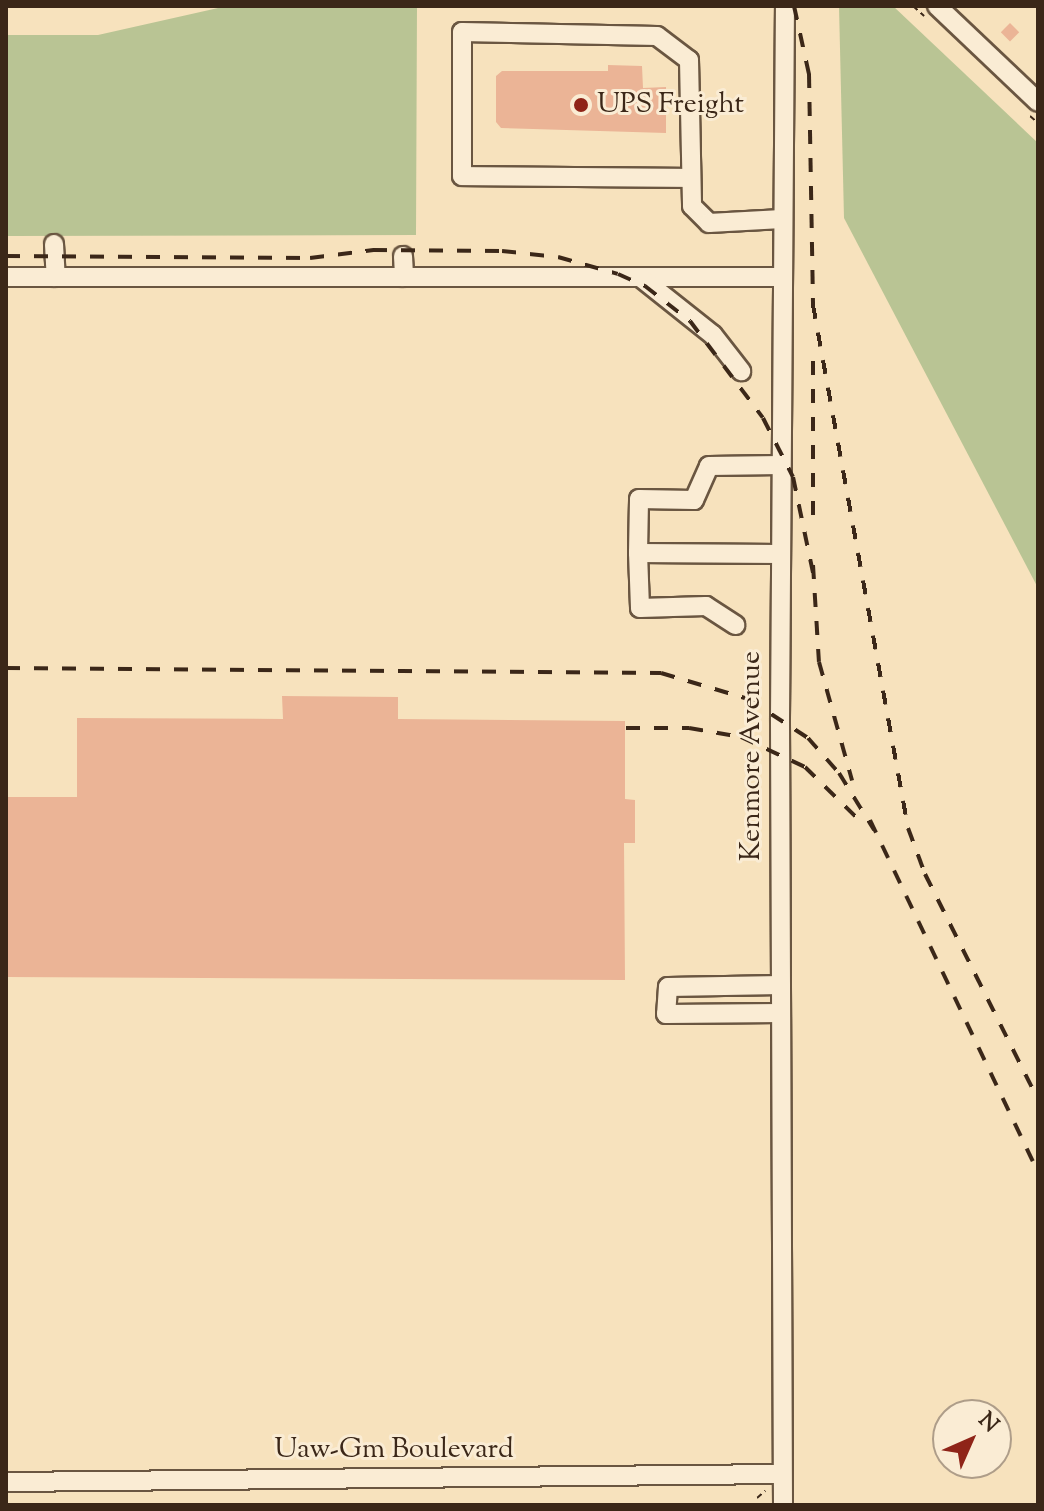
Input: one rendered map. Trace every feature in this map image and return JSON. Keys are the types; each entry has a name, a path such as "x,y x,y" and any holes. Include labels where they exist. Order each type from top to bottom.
{"street":[{"name":"Kenmore Avenue","path":"783,1505 780,554 785,6"},
{"path":"937,6 1038,102"},
{"path":"688,178 462,176 462,32 657,36 689,60 688,178 692,206 709,223 782,219"},
{"path":"54,244 56,277"},
{"path":"403,256 404,277"},
{"path":"6,277 782,277"},
{"path":"640,277 713,335 741,371"},
{"path":"735,625 706,606 640,608 639,499 694,500 709,466 781,465"},
{"path":"638,553 780,554"},
{"path":"781,985 668,987 666,1014 781,1013"},
{"name":"Uaw-Gm Boulevard","path":"6,1482 782,1474"}],"green space":[{"path":"227,6 417,6 416,235 6,236 6,35 98,35"},
{"path":"839,6 893,6 1038,143 1038,588 844,218"}],"building":[{"path":"1010,23 1019,32 1010,41 1001,32"},
{"name":"UPS Freight","path":"608,65 642,66 643,88 666,87 666,133 501,128 496,122 496,76 502,71 608,71"},
{"path":"282,696 398,697 398,719 625,721 625,799 635,800 635,843 624,843 625,980 6,977 6,797 77,797 77,718 283,719"}],"railway":[{"path":"794,6 809,74 813,305 908,828 925,874 1038,1100"},
{"path":"6,256 310,258 373,250 502,251 558,257 618,274 645,286 690,321 763,418 793,477 813,573"},
{"path":"813,361 813,521"},
{"path":"813,565 819,662 852,780"},
{"path":"6,668 661,673 748,699 808,738 839,773 874,830"},
{"path":"626,728 689,728 741,737 805,767 857,818"},
{"path":"870,820 1038,1173"}],"place":[{"name":"UPS Freight","path":"581,105"}]}
